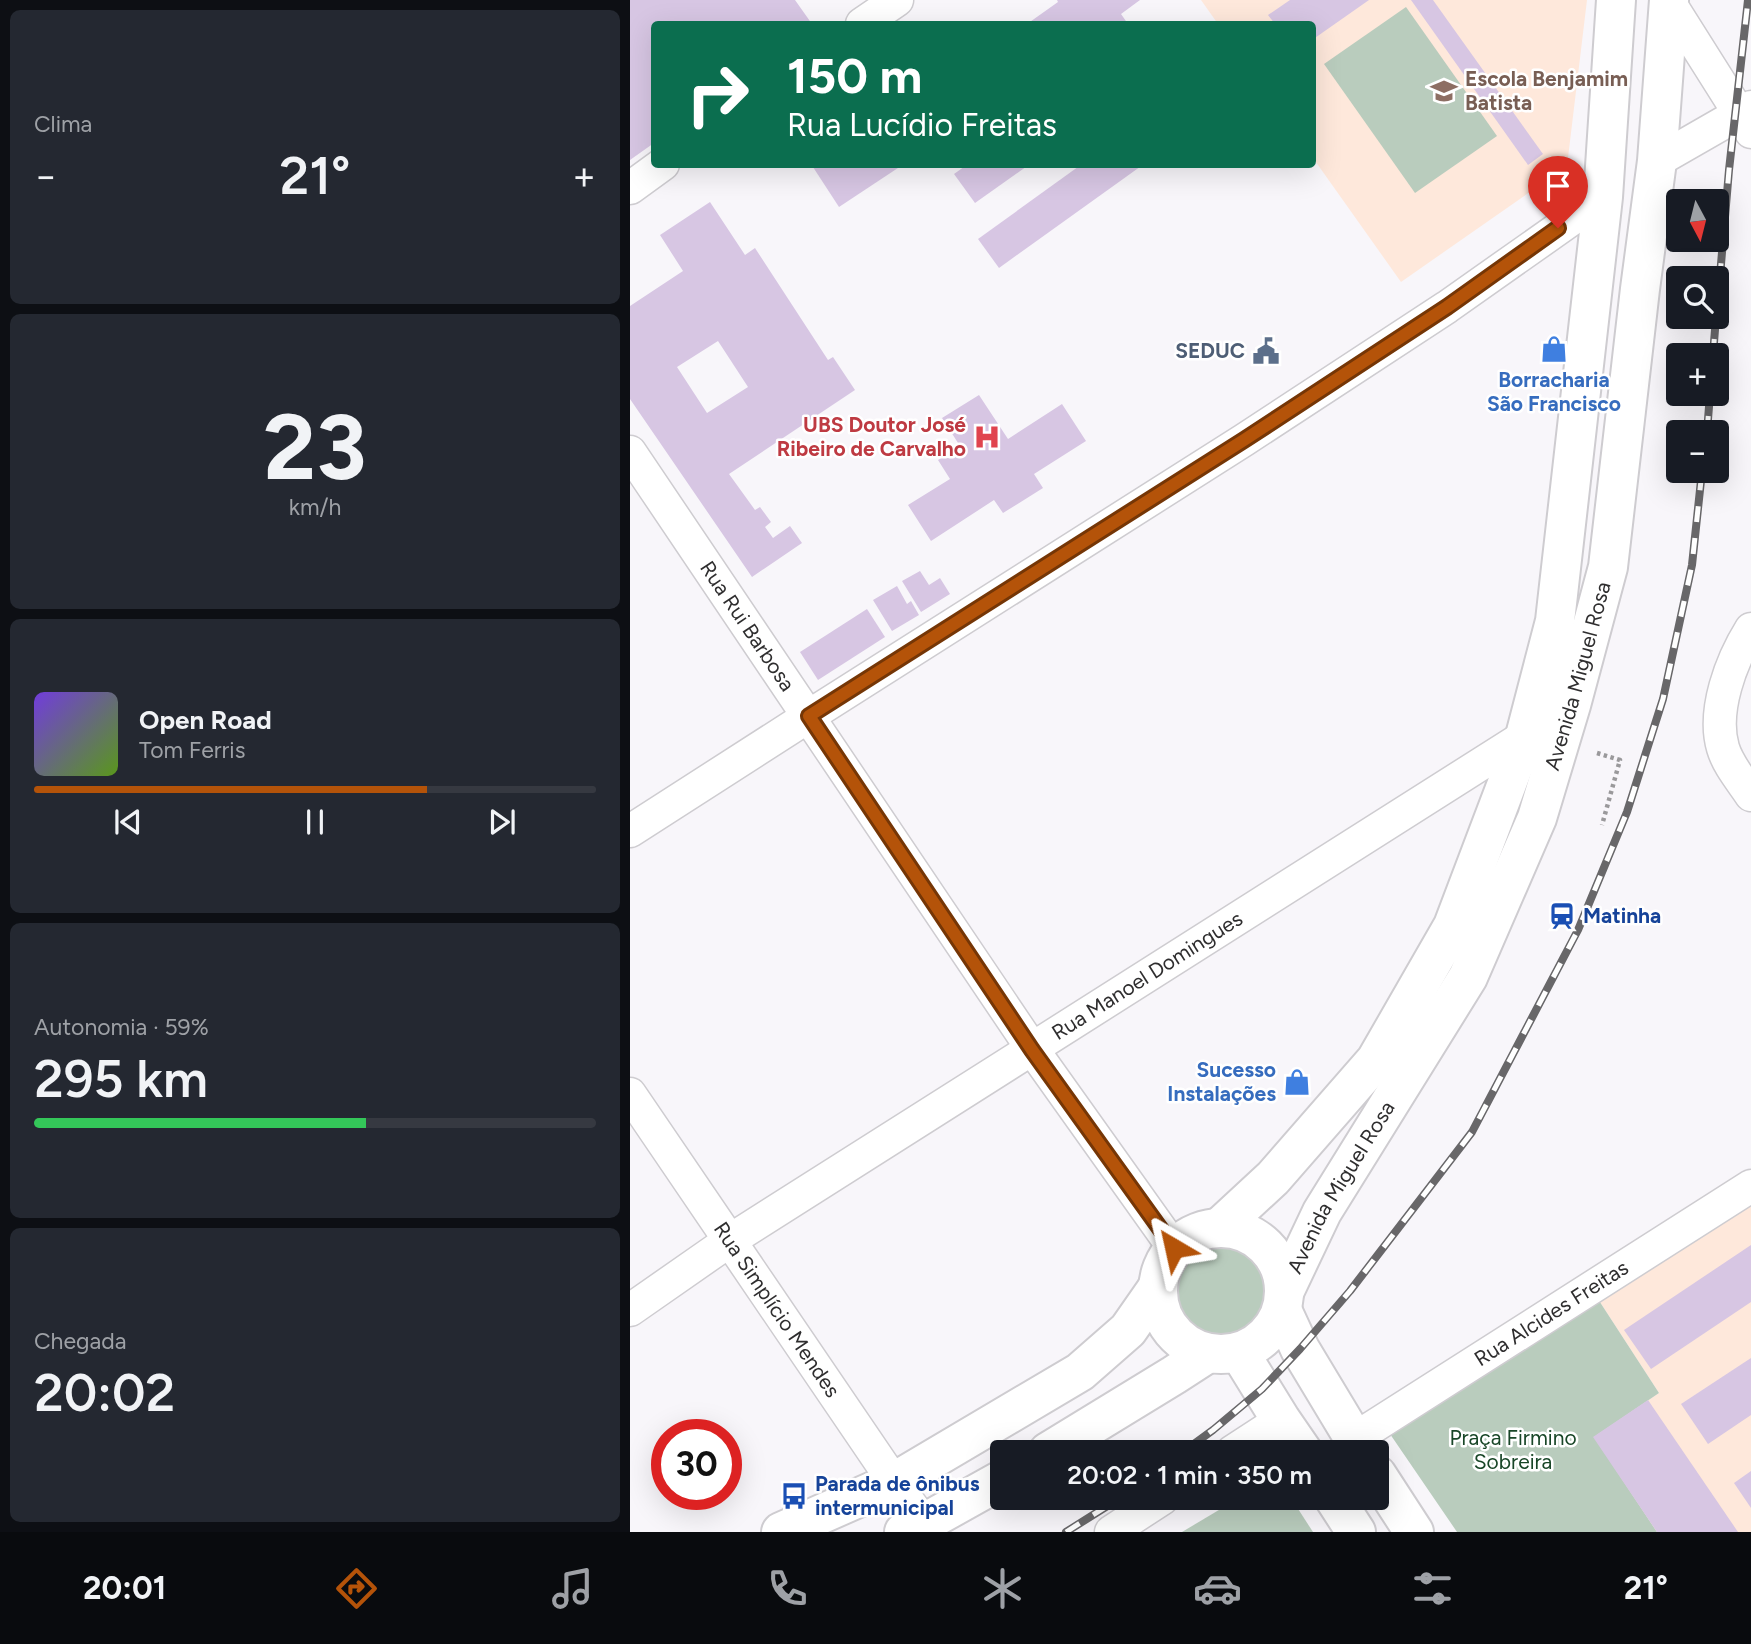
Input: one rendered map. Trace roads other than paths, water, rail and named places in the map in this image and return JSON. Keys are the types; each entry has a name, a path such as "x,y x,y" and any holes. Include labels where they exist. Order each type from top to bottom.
{"main road":[{"name":"Avenida Miguel Rosa","path":"1219,1228 1273,1178 1376,1060 1453,926 1525,736 1555,621 1603,197 1616,0"},
{"name":"Avenida Miguel Rosa","path":"1284,1300 1322,1212 1468,977 1537,818 1572,705 1608,567 1657,161 1669,1"},
{"path":"1295,1440 1223,1352 1187,1344 1171,1330 1161,1311 1158,1287 1163,1267 1174,1248 1196,1233 1219,1228 1239,1230 1257,1239 1272,1253 1282,1270 1284,1300 1300,1349 1354,1440"},
{"path":"781,1532 894,1482 1080,1372 1128,1329 1158,1287"},
{"path":"1069,1440 1223,1352 1258,1343 1273,1328 1284,1300"},
{"path":"914,1527 990,1486"},
{"path":"1389,1493 1414,1532"},
{"path":"1342,1510 1356,1532"}],"street":[{"path":"866,21 897,0"},
{"path":"1657,161 1747,118 1669,1"},
{"path":"630,188 658,168"},
{"path":"630,831 1447,307 1603,197"},
{"name":"Rua Rui Barbosa","path":"630,452 1032,1050 1174,1248"},
{"path":"1751,629 1732,666 1721,705 1720,734 1724,751 1751,795"},
{"name":"Rua Manoel Domingues","path":"630,1310 729,1241 1525,736"},
{"name":"Rua Simplício Mendes","path":"630,1094 894,1482 914,1527"},
{"name":"Rua Alcides Freitas","path":"1367,1440 1751,1186"},
{"path":"1250,1440 1281,1420"},
{"path":"1111,1532 1145,1510"}],"railway":[{"path":"1721,266 1748,0"},
{"path":"1714,343 1715,329"},
{"path":"1708,420 1709,406"},
{"path":"1199,1440 1262,1389 1300,1349 1350,1291 1472,1132 1578,930 1627,812 1663,699 1692,565 1701,483"},
{"path":"1066,1532 1101,1510"}],"place":[{"name":"Escola Benjamim Batista","path":"1444,91"},
{"name":"Borracharia São Francisco","path":"1554,349"},
{"name":"SEDUC","path":"1266,351"},
{"name":"UBS Doutor José Ribeiro de Carvalho","path":"987,437"},
{"name":"Matinha","path":"1562,916"},
{"name":"Sucesso Instalações","path":"1297,1082"},
{"name":"Parada de ônibus intermunicipal","path":"794,1496"}],"park label":[{"name":"Praça Firmino Sobreira","path":"1513,1450"}]}
